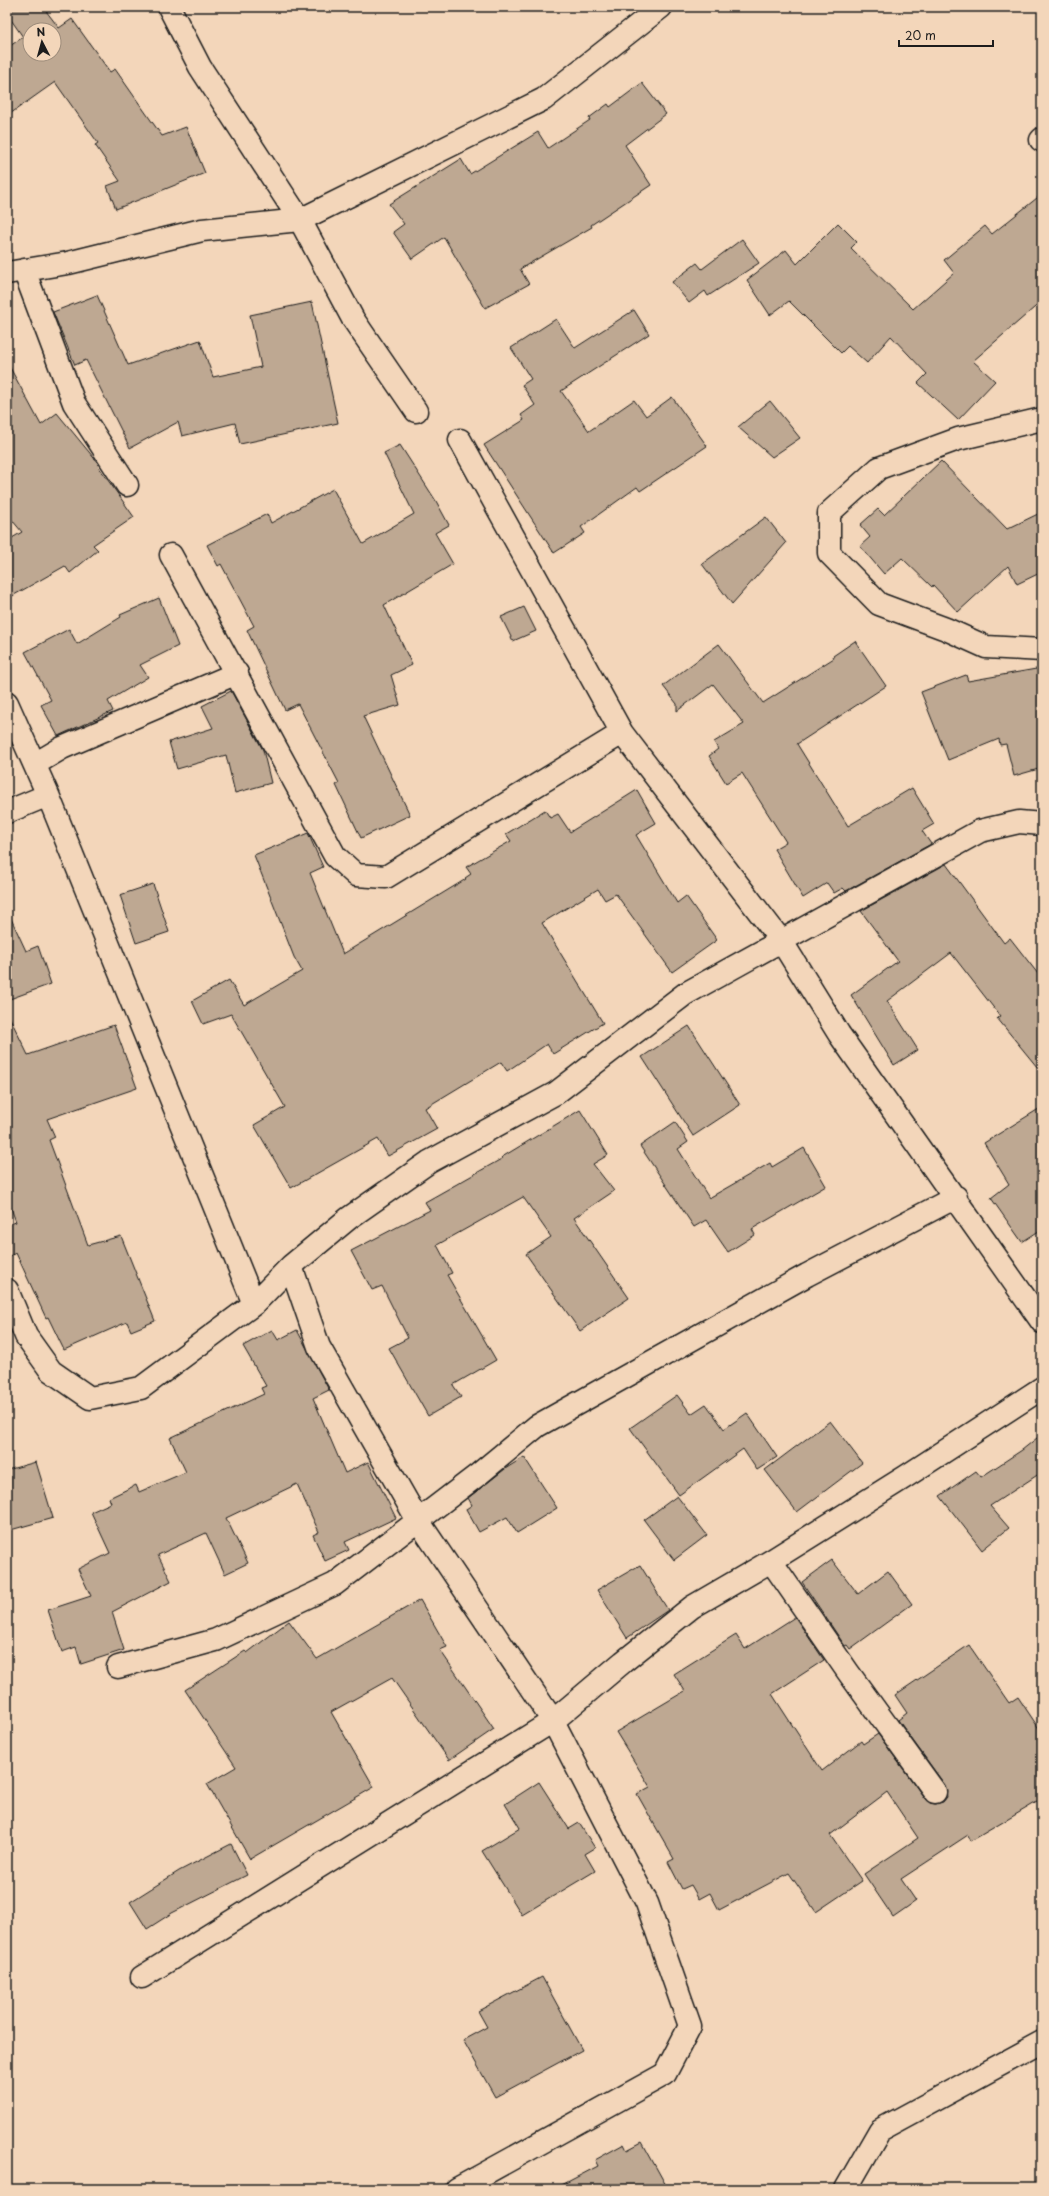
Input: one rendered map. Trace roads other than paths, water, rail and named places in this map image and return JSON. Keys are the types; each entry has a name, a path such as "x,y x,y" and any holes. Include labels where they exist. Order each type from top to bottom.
{"street":[{"path":"169,7 200,67 300,220 353,319 416,410"},
{"path":"127,485 74,403 16,272 68,263 202,230 300,220 544,99 661,7"},
{"path":"1042,419 958,439 879,468 829,513 828,553 879,604 946,629 986,647 1042,650"},
{"path":"460,440 622,733 782,942 839,1034 956,1197 1042,1322"},
{"path":"172,555 237,672 335,856 356,875 386,877 622,733"},
{"path":"35,764 62,748 237,672"},
{"path":"7,702 48,795 254,1304"},
{"path":"7,812 48,795"},
{"path":"7,1290 26,1336 51,1371 90,1398 141,1388 254,1304 291,1266 349,1218 430,1162 556,1093 685,994 782,942 980,831 1019,822 1042,824"},
{"path":"118,1666 216,1640 335,1584 417,1519 479,1474 537,1426 807,1274 956,1197"},
{"path":"291,1266 319,1347 417,1519 553,1722 647,1903 690,2026 664,2074 457,2189"},
{"path":"142,1977 553,1722 623,1662 692,1607 771,1561 974,1434 1042,1388"},
{"path":"771,1561 848,1672 935,1792"},
{"path":"846,2189 880,2130 1042,2042"}]}
